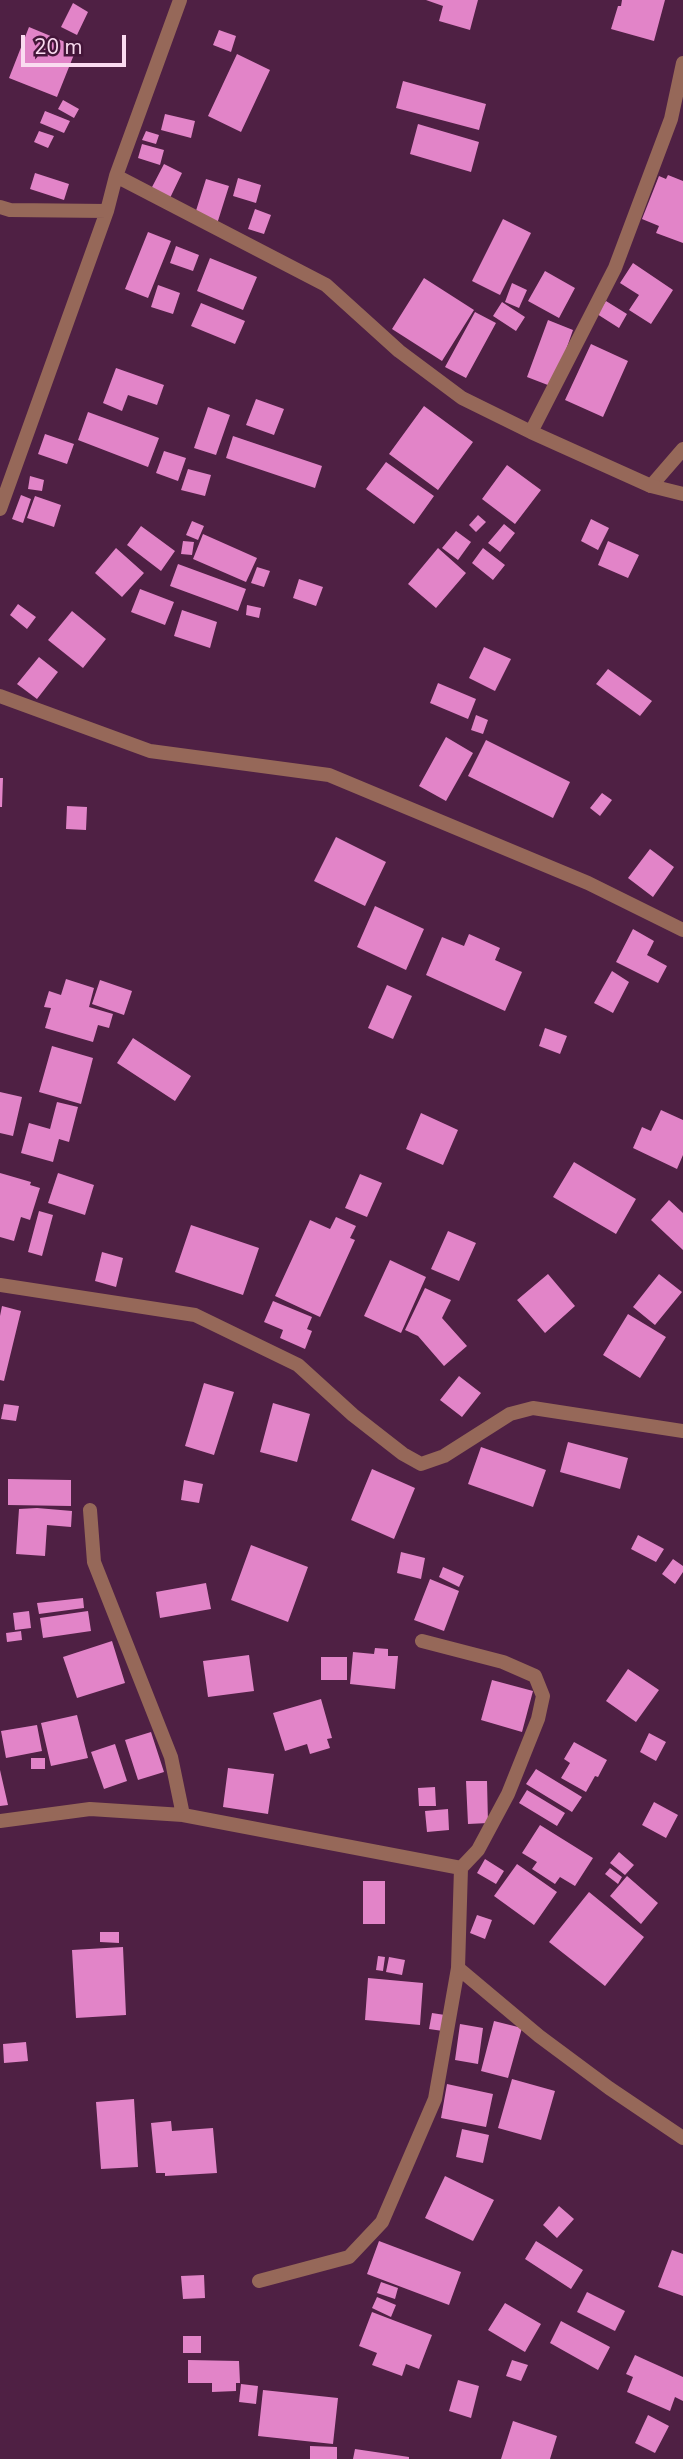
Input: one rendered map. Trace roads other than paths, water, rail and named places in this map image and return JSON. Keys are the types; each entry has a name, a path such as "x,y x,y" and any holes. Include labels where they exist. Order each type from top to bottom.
{"street":[{"path":"0,509 180,0"},
{"path":"531,432 615,268 671,119 683,63"},
{"path":"116,176 326,285 399,351 462,398 651,486 683,494"},
{"path":"0,207 10,210 107,211"},
{"path":"651,486 683,449"},
{"path":"0,696 150,751 329,775 588,883 683,930"},
{"path":"0,1285 195,1314 298,1365 353,1415 402,1454 421,1464 444,1455 510,1414 533,1408 683,1431"},
{"path":"90,1510 94,1562 171,1757 183,1815"},
{"path":"259,2281 349,2257 382,2222 435,2099 458,1968 461,1868 478,1850 508,1794 538,1719 543,1696 535,1676 503,1662 422,1641"},
{"path":"0,1821 90,1809 183,1815 461,1868"},
{"path":"458,1968 539,2036 683,2138"}]}
